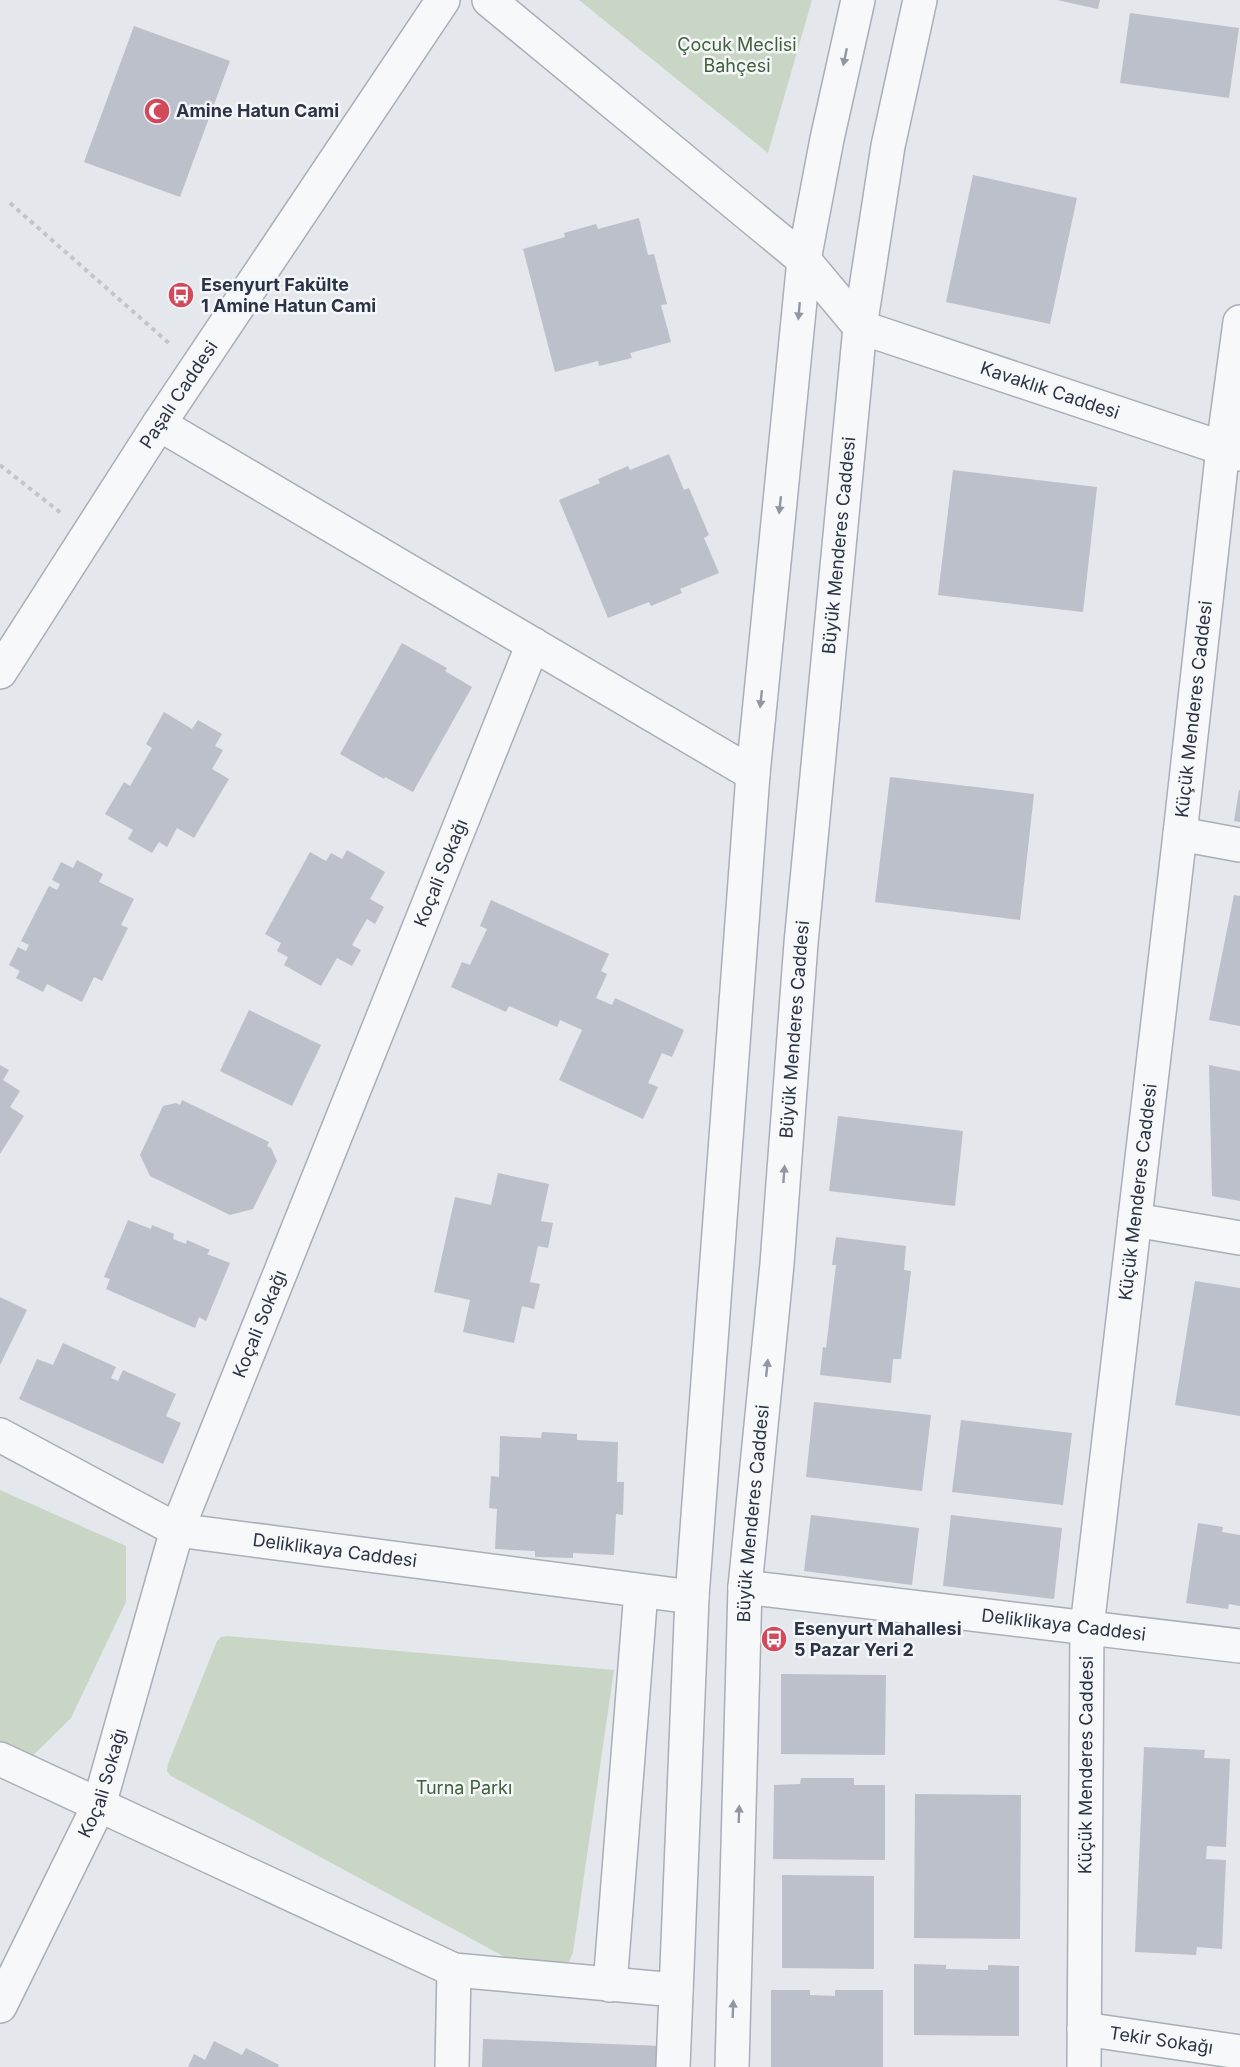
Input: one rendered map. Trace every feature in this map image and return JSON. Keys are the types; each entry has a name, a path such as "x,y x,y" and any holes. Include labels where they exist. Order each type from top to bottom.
{"street":[{"name":"Paşalı Caddesi","path":"0,672 159,424 443,0"},
{"path":"489,0 804,260 860,327"},
{"path":"673,2067 692,1597 753,774 804,260 827,140 858,0"},
{"name":"Büyük Menderes Caddesi","path":"732,2067 745,1587 777,1264 802,931 860,327 888,146 920,0"},
{"name":"Küçük Menderes Caddesi","path":"1084,2067 1088,1627 1180,834 1231,451 1240,322"},
{"name":"Kavaklık Caddesi","path":"860,327 1231,451"},
{"path":"159,424 753,774"},
{"name":"Koçali Sokağı","path":"0,2006 99,1805 177,1530 533,644"},
{"path":"1180,834 1240,845"},
{"path":"1135,1220 1240,1238"},
{"name":"Deliklikaya Caddesi","path":"0,1435 177,1530 692,1597"},
{"name":"Deliklikaya Caddesi","path":"745,1587 1240,1646"},
{"path":"610,1985 641,1591"},
{"path":"0,1759 454,1970 676,1990"},
{"path":"452,2067 454,1970"},
{"name":"Tekir Sokağı","path":"1084,2029 1240,2052"}],"path":[{"path":"10,202 196,368"},
{"path":"0,465 87,534"}],"green space":[{"name":"Çocuk Meclisi Bahçesi","path":"579,0 812,0 768,153"},
{"path":"0,1490 126,1546 126,1602 71,1718 17,1771 0,1763"},
{"name":"Turna Parkı","path":"227,1636 614,1670 573,1952 569,1962 565,1965 514,1962 171,1776 167,1771 168,1764 217,1641"}],"building":[{"path":"1057,0 1100,0 1098,9"},
{"path":"1130,13 1239,28 1229,98 1120,83"},
{"name":"Amine Hatun Cami","path":"134,26 230,61 180,197 84,162"},
{"path":"973,175 1077,198 1050,324 946,302"},
{"path":"639,218 648,255 654,254 667,304 661,305 671,342 630,353 632,358 599,366 598,361 555,372 523,249 565,237 564,233 596,224 598,229"},
{"path":"669,454 684,490 689,488 709,535 704,538 719,573 680,589 682,593 651,606 649,602 608,618 559,500 600,483 598,479 628,466 630,470"},
{"path":"953,470 1097,487 1083,612 938,595"},
{"path":"402,643 447,668 445,671 472,687 413,792 385,777 384,779 340,754"},
{"path":"164,712 192,729 198,720 222,734 215,746 223,750 212,769 229,779 194,838 177,828 167,847 159,842 152,853 128,839 133,830 105,814 124,782 130,786 152,748 146,744"},
{"path":"890,777 1034,794 1020,920 875,902"},
{"path":"1240,790 1240,822 1234,821"},
{"path":"347,850 385,872 370,899 384,907 375,924 367,919 352,945 361,950 352,966 337,958 321,986 284,965 288,957 277,951 281,943 265,934 310,852 326,861 331,853 342,859"},
{"path":"77,860 103,874 99,882 134,899 121,925 128,928 102,981 94,977 82,1002 47,984 43,992 16,978 20,971 9,965 18,947 26,951 29,945 21,941 49,886 57,890 60,884 52,880 61,862 73,868"},
{"path":"1234,895 1240,896 1240,1026 1209,1020"},
{"path":"491,900 609,954 601,971 607,974 596,998 612,1005 615,998 684,1030 672,1057 662,1053 648,1083 658,1087 643,1119 559,1080 582,1030 560,1020 557,1027 509,1006 506,1012 451,987 462,962 470,965 487,929 480,926"},
{"path":"249,1010 321,1045 292,1106 220,1071"},
{"path":"0,1065 9,1070 3,1080 20,1091 10,1107 24,1116 0,1154"},
{"path":"1209,1065 1240,1071 1240,1201 1212,1196"},
{"path":"182,1100 269,1142 267,1146 271,1148 277,1161 253,1209 230,1215 150,1176 140,1155 163,1106 176,1103 180,1105"},
{"path":"838,1116 963,1131 955,1206 829,1191"},
{"path":"498,1173 549,1184 541,1221 553,1223 548,1248 538,1246 530,1282 540,1284 534,1309 522,1306 514,1343 463,1332 470,1300 434,1292 455,1197 491,1205"},
{"path":"128,1220 151,1229 152,1225 174,1234 173,1239 186,1244 187,1240 210,1250 207,1254 230,1263 206,1321 199,1317 195,1328 106,1289 110,1279 104,1277"},
{"path":"836,1237 906,1246 904,1270 911,1271 901,1359 893,1359 891,1383 820,1375 823,1347 826,1348 836,1265 832,1265"},
{"path":"1195,1281 1240,1288 1240,1416 1175,1405"},
{"path":"0,1297 27,1310 0,1365"},
{"path":"63,1343 116,1367 111,1378 118,1381 123,1370 176,1394 166,1416 181,1423 163,1464 19,1399 37,1359 53,1365"},
{"path":"814,1402 931,1415 922,1491 806,1477"},
{"path":"961,1420 1072,1433 1063,1505 952,1492"},
{"path":"542,1432 577,1434 577,1440 618,1442 617,1482 624,1482 623,1515 616,1514 614,1555 573,1553 573,1558 535,1557 535,1551 495,1549 497,1509 489,1508 491,1476 499,1477 500,1436 541,1438"},
{"path":"811,1515 919,1528 912,1585 804,1571"},
{"path":"951,1515 1062,1528 1054,1599 943,1586"},
{"path":"1198,1523 1223,1527 1222,1532 1240,1535 1240,1606 1229,1604 1228,1609 1186,1603"},
{"path":"781,1674 886,1675 885,1755 781,1754"},
{"path":"1144,1747 1205,1750 1204,1758 1230,1759 1226,1847 1207,1846 1206,1859 1226,1860 1222,1949 1197,1947 1196,1955 1135,1952"},
{"path":"801,1778 854,1778 854,1785 885,1785 885,1860 773,1859 774,1785 800,1784"},
{"path":"915,1794 1021,1795 1020,1939 914,1938"},
{"path":"782,1875 874,1876 874,1969 782,1968"},
{"path":"914,1964 946,1965 946,1969 988,1970 988,1965 1019,1966 1019,2036 914,2035"},
{"path":"771,1990 810,1990 810,1995 835,1996 835,1990 883,1990 883,2067 771,2067"},
{"path":"483,2039 662,2046 661,2067 482,2067"},
{"path":"214,2041 242,2055 246,2048 279,2065 278,2067 188,2067 194,2054 205,2060"}],"place":[{"name":"Amine Hatun Cami","path":"157,111"},
{"name":"Esenyurt Fakülte 1 Amine Hatun Cami","path":"181,295"},
{"name":"Esenyurt Mahallesi 5 Pazar Yeri 2","path":"774,1639"}]}
